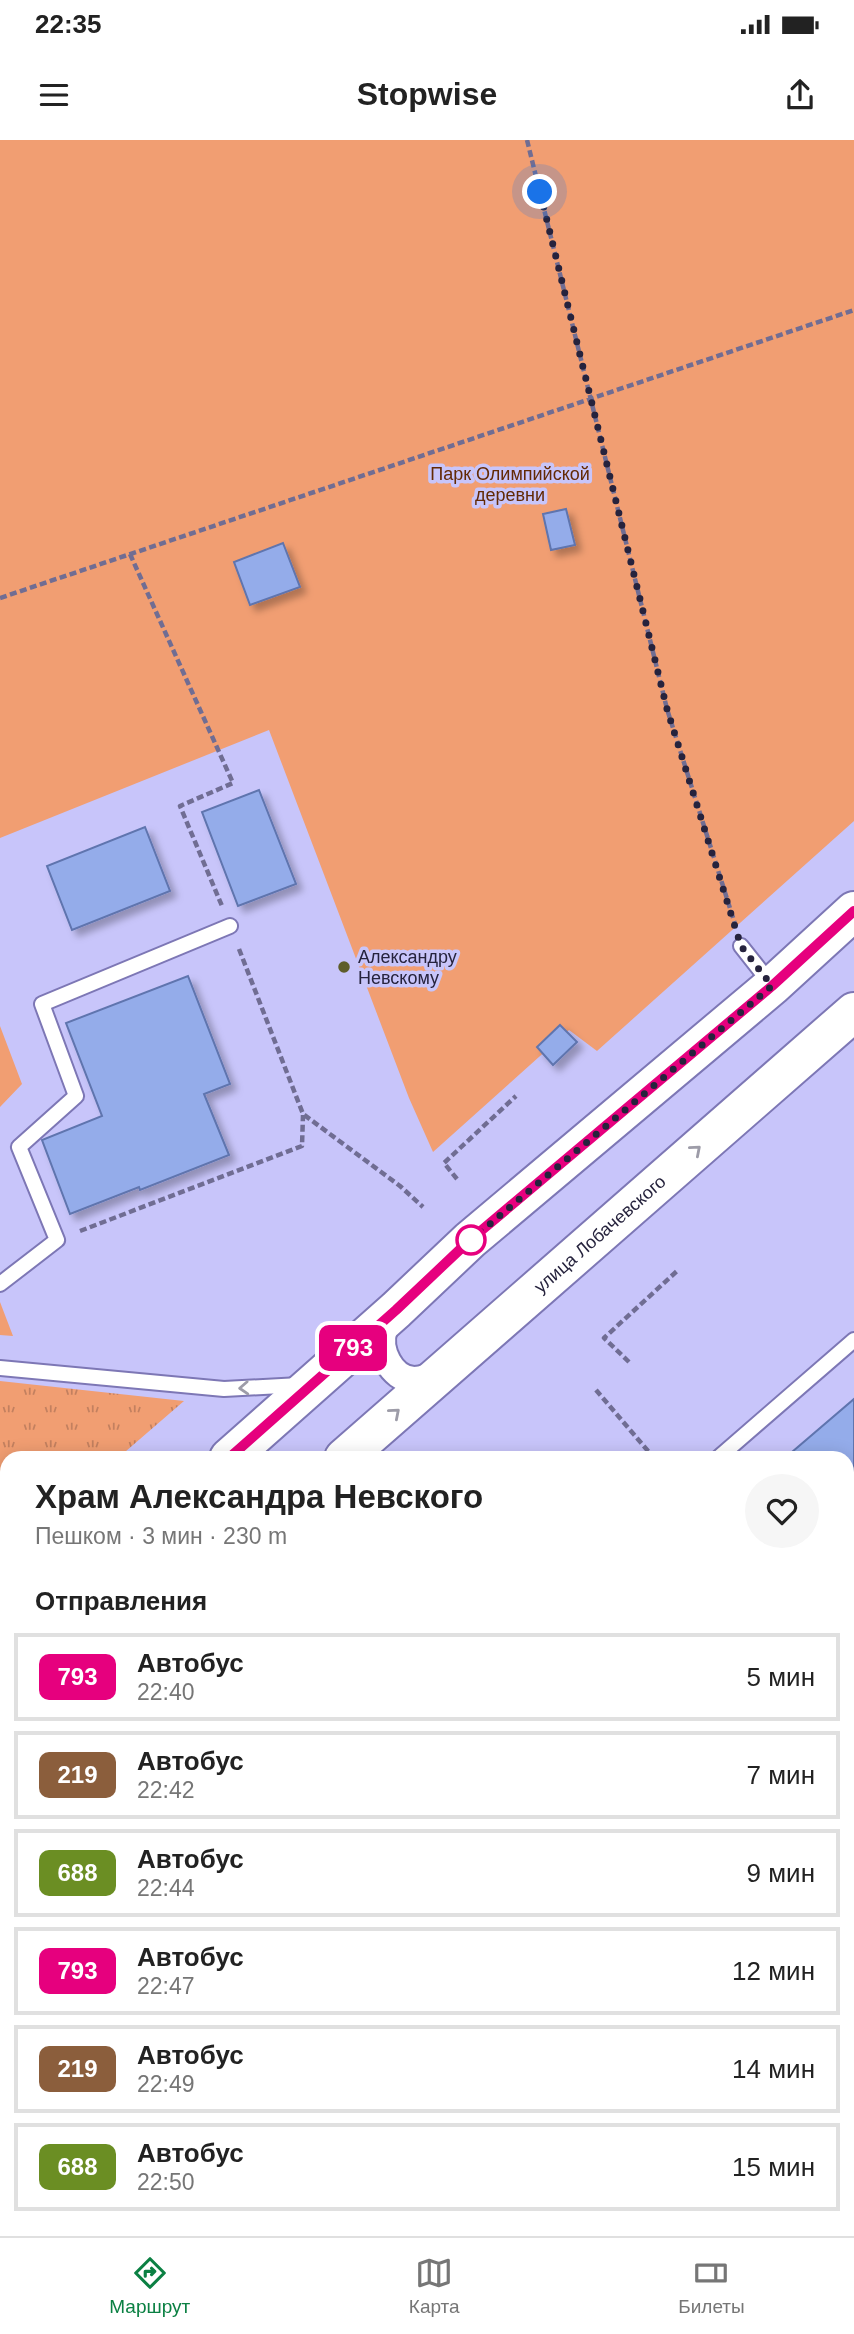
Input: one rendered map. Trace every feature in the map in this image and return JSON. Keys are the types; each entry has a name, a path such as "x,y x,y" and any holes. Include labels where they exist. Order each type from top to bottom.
{"main road":[{"path":"237,1451 396,1310 470,1240 772,986 854,911"},
{"name":"улица Лобачевского","path":"352,1451 854,1012"}],"street":[{"path":"396,1310 384,1330 383,1348 387,1360 397,1374 412,1380 427,1378 448,1367"}],"lane":[{"path":"0,1283 57,1240 19,1147 76,1096 42,1004 230,926"},
{"path":"741,946 772,986"},
{"path":"726,1451 854,1340"},
{"path":"0,1368 223,1388 312,1384"}],"path":[{"path":"527,140 667,709 741,946"},
{"path":"0,598 854,310"},
{"path":"57,1240 302,1146 303,1114 180,806 233,783 130,554"},
{"path":"457,1178 444,1163 516,1096"},
{"path":"303,1114 400,1186 423,1207"},
{"path":"629,1362 604,1338 677,1271"},
{"path":"596,1390 648,1451"}],"green space":[{"name":"Парк Олимпийской деревни","path":"0,140 854,140 854,821 597,1051 569,1030 433,1152 409,1098 269,730 0,838"},
{"path":"0,1026 22,1084 0,1107"},
{"path":"0,1302 13,1336 0,1335"},
{"path":"0,1381 184,1401 126,1451 0,1451"}],"building":[{"path":"566,509 575,545 551,550 543,514"},
{"path":"283,543 300,587 250,605 234,562"},
{"path":"259,790 296,884 238,906 202,812"},
{"path":"145,827 170,891 72,930 47,866"},
{"path":"188,976 230,1084 204,1094 229,1155 70,1214 42,1140 102,1116 66,1023"},
{"path":"560,1025 577,1042 553,1065 537,1047"},
{"path":"854,1399 854,1451 793,1451"}],"bus line":[{"name":"793","path":"237,1451 396,1310 470,1240 772,986 854,911"}],"place":[{"name":"Александру Невскому","path":"344,967"}],"route":[{"path":"471,1240 772,986 741,946 667,709 540,192"}]}
